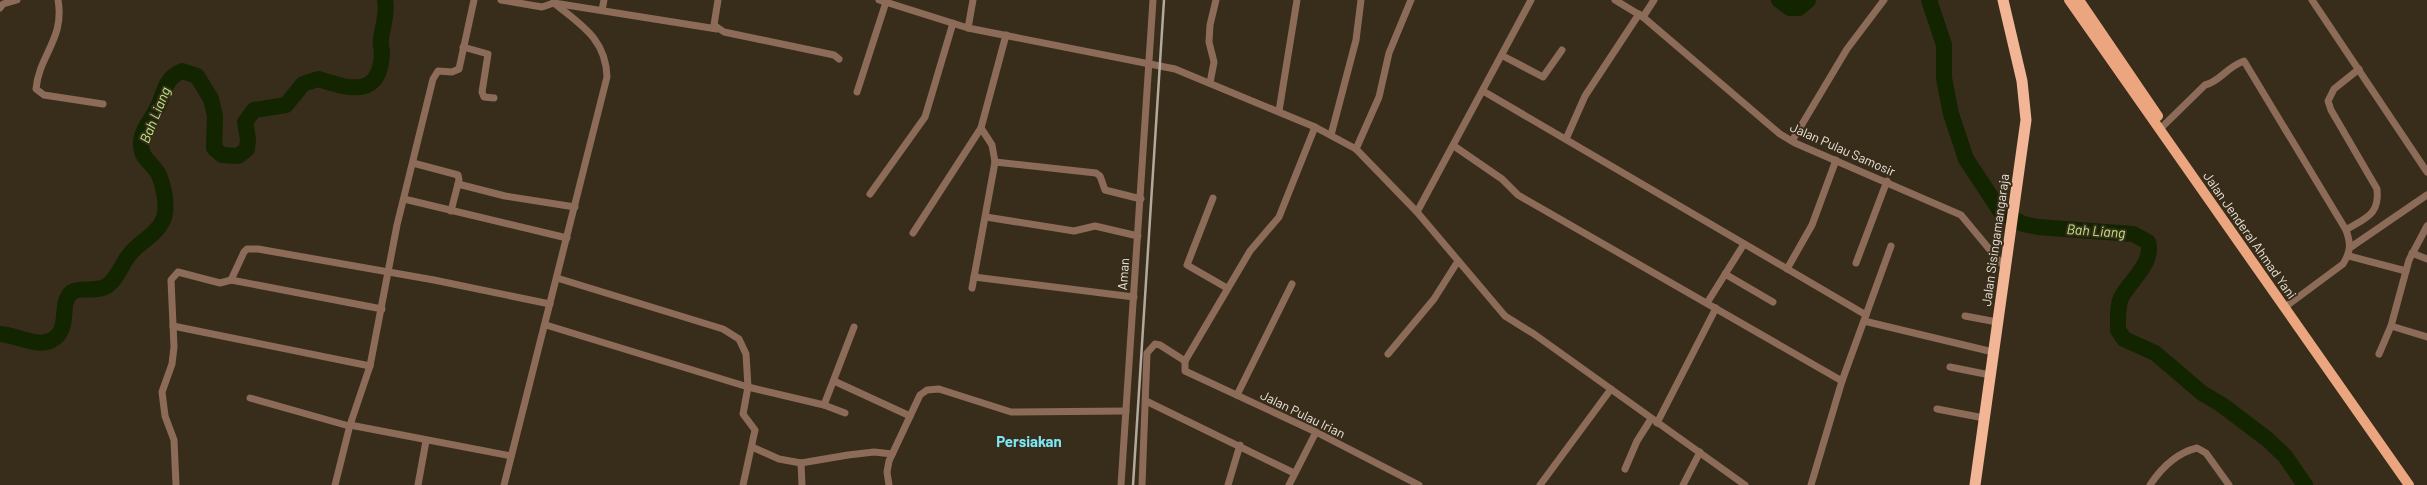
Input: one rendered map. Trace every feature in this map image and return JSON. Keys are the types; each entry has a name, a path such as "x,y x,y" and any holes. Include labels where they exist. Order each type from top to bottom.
{"highway":[{"name":"Jalan Sisingamangaraja","path":"1975,485 2026,120 2022,81 2003,0"}],"main road":[{"name":"Jalan Jenderal Ahmad Yani","path":"2069,0 2226,217 2382,442 2410,485"},
{"name":"Jalan Jenderal Ahmad Yani","path":"2079,0 2162,127"},
{"name":"Jalan Jenderal Ahmad Yani","path":"2382,442 2415,485"}],"street":[{"path":"0,8 3,4 17,0"},
{"path":"58,0 60,14 57,34 39,76 36,88 44,95 103,104"},
{"path":"335,485 349,426 370,366 404,199 436,73 438,71 456,72 459,69 474,0"},
{"path":"501,0 542,8 554,1 717,29 724,32 834,55 839,59"},
{"path":"602,10 604,0"},
{"path":"717,29 714,25 718,0"},
{"path":"968,28 973,0"},
{"name":"Aman","path":"1121,485 1153,0"},
{"path":"1210,83 1214,62 1209,42 1210,25 1216,0"},
{"path":"1279,111 1297,0"},
{"path":"1331,135 1356,40 1362,0"},
{"path":"1356,149 1379,97 1389,53 1411,0"},
{"path":"1417,212 1503,56 1531,0"},
{"name":"Jalan Pulau Samosir","path":"1615,0 1641,16 1780,134 1792,141 1961,214 2005,268"},
{"path":"1566,138 1585,96 1641,16 1654,0"},
{"path":"1792,141 1848,49 1884,0"},
{"path":"2312,0 2427,172"},
{"path":"504,485 546,325 607,77 606,61 595,37 554,1"},
{"path":"857,92 882,1 896,3 968,28 1175,69 1316,127 1356,149 1417,212 1505,316 1612,389 1654,421 1745,485"},
{"path":"870,194 925,117 953,24"},
{"path":"913,233 981,128 1006,35"},
{"path":"463,47 488,54 482,92 484,97 494,98"},
{"path":"1503,56 1543,77 1562,50"},
{"path":"2162,127 2205,85 2214,83 2227,68 2244,61 2346,230 2351,247 2349,256 2343,264 2287,306"},
{"path":"2346,230 2375,211 2378,202 2377,189 2331,110 2328,101 2334,89 2359,69"},
{"path":"1483,91 1566,138 1787,269 1865,318 1993,352"},
{"path":"1142,485 1147,353 1150,347 1155,344 1160,345 1186,362 1227,288 1250,251 1279,217 1316,127"},
{"path":"972,288 995,162 992,145 981,128"},
{"path":"1454,146 1502,178 1518,194 1842,381"},
{"path":"1787,269 1812,225 1836,160"},
{"path":"995,162 1096,173 1100,176 1105,190 1141,199"},
{"path":"413,163 458,175 458,184 451,211"},
{"path":"1856,263 1887,181"},
{"path":"458,184 505,196 575,207"},
{"path":"2351,247 2427,195"},
{"path":"1213,198 1187,265 1227,288"},
{"path":"404,199 567,238"},
{"path":"986,217 1074,231 1095,226 1138,236"},
{"path":"2379,354 2391,326 2412,253 2427,226"},
{"path":"1708,303 1744,244"},
{"path":"1811,485 1842,381 1891,246"},
{"path":"231,280 247,249 258,249 434,280 550,304"},
{"path":"2412,253 2427,259"},
{"path":"2349,256 2406,271"},
{"path":"1388,354 1434,299 1458,261"},
{"path":"176,485 174,440 165,416 162,392 172,364 173,326 171,280 178,272 220,283 231,280 382,309"},
{"path":"1725,274 1773,302"},
{"path":"974,277 1134,297"},
{"path":"557,278 723,329 739,339 746,354 748,387 743,414 754,426 752,446 743,485"},
{"path":"1236,395 1292,284"},
{"path":"1625,469 1637,441 1654,421 1716,308"},
{"path":"1965,316 1997,322"},
{"path":"546,325 748,387 824,404 845,413"},
{"path":"173,326 370,366"},
{"path":"2391,326 2427,337"},
{"path":"824,404 854,327"},
{"name":"Jalan Pulau Irian","path":"1186,362 1185,371 1189,374 1316,432 1419,485"},
{"path":"1950,367 1990,375"},
{"path":"834,381 910,416"},
{"path":"889,485 887,472 892,454 920,395 934,388 1011,412 1126,410"},
{"path":"1540,485 1612,389"},
{"path":"250,398 349,426 511,456"},
{"path":"1146,401 1240,445 1294,473"},
{"path":"1937,409 1984,418"},
{"path":"1289,485 1316,432"},
{"path":"418,485 426,441"},
{"path":"1228,485 1240,445"},
{"path":"752,446 779,459 801,464 848,455 874,452 892,454"},
{"path":"2150,485 2160,470 2183,451 2197,448 2206,453 2229,485"},
{"path":"1682,485 1700,452"},
{"path":"801,464 802,485"}],"waterway":[{"name":"Bah Liang","path":"0,334 39,343 53,339 62,329 68,296 75,291 97,289 109,285 116,277 127,258 159,227 165,211 163,186 157,171 143,154 141,139 157,109 167,84 172,77 182,71 197,76 211,99 215,116 214,148 222,155 238,156 247,149 248,139 245,122 254,110 286,105 303,84 318,79 340,85 360,87 369,84 375,78 380,68 382,53 381,42 386,5 385,0"},
{"name":"Bah Liang","path":"1779,0 1790,8 1799,8 1808,0"},
{"name":"Bah Liang","path":"1929,0 1944,45 1944,78 1951,114 1966,159 2001,212 2023,224 2038,227 2133,234 2148,242 2149,249 2145,263 2120,300 2118,330 2124,339 2155,353 2202,393 2222,405 2267,439 2285,456 2305,485"}],"railway":[{"path":"1133,485 1164,0"}],"district":[{"name":"Persiakan","path":"1029,442"}]}
